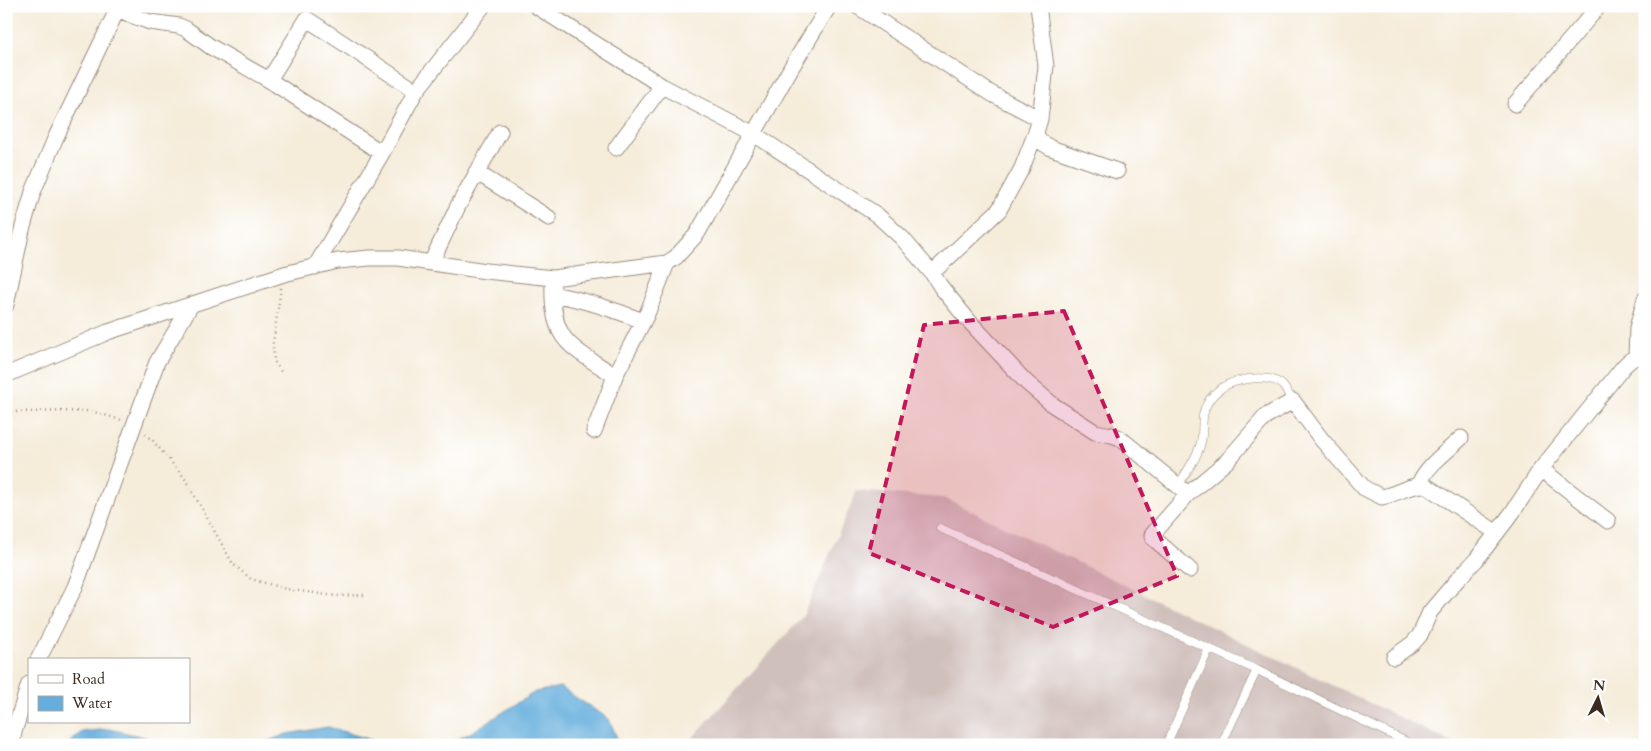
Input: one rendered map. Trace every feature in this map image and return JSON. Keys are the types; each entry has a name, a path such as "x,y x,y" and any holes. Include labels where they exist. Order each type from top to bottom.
{"street":[{"path":"315,267 416,91 483,6"},
{"path":"536,6 662,86 754,134 877,215 902,238 968,320 1026,382 1053,405 1095,432 1120,438 1183,490"},
{"path":"6,375 108,332 284,274 338,261 398,258 486,271 553,278 667,263 676,258 697,234 828,6"},
{"path":"857,6 1038,126"},
{"path":"1038,6 1046,66 1038,126 1039,141 1051,148 1117,171"},
{"path":"1515,104 1599,6"},
{"path":"6,306 18,248 33,192 116,7 150,22 180,26 211,47 269,80 382,153"},
{"path":"269,80 311,13 416,91"},
{"path":"616,148 662,86"},
{"path":"932,273 999,210 1022,168 1038,126"},
{"path":"431,263 476,172 500,132"},
{"path":"476,172 549,218"},
{"path":"594,431 615,376 643,321 667,263"},
{"path":"553,278 553,310 557,327 563,338 578,352 615,376"},
{"path":"553,294 612,308 643,321"},
{"path":"1394,657 1413,643 1420,635 1430,612 1476,560 1541,469 1624,366 1630,360 1640,358 1637,328 1645,299"},
{"path":"39,658 75,586 157,362 191,305"},
{"path":"1190,570 1152,535 1183,490 1226,462 1266,416 1293,401 1322,440 1364,488 1382,497 1398,493 1419,484 1432,488 1448,501 1497,533"},
{"path":"1419,484 1422,476 1429,468 1462,438"},
{"path":"1541,469 1608,521"},
{"path":"12,745 14,732 28,687"}],"lane":[{"path":"1183,490 1202,440 1206,404 1222,387 1236,381 1266,379 1281,384 1293,401"},
{"path":"940,528 1257,670 1413,745"},
{"path":"1166,745 1209,649"},
{"path":"1221,745 1257,670"}],"path":[{"path":"282,373 274,361 273,343 284,274"},
{"path":"6,412 91,411 134,425 154,441 184,477 233,564 251,579 286,589 335,596 364,595"}],"highlighted area":[{"path":"1064,311 1177,576 1053,627 869,553 924,325"}],"shaded area":[{"path":"857,491 944,498 1457,745 686,745 803,616"}],"water":[{"path":"560,687 609,719 620,745 445,745 472,732 535,692"},
{"path":"328,727 388,745 257,745 287,734"},
{"path":"109,729 180,745 67,745 82,732"}]}
